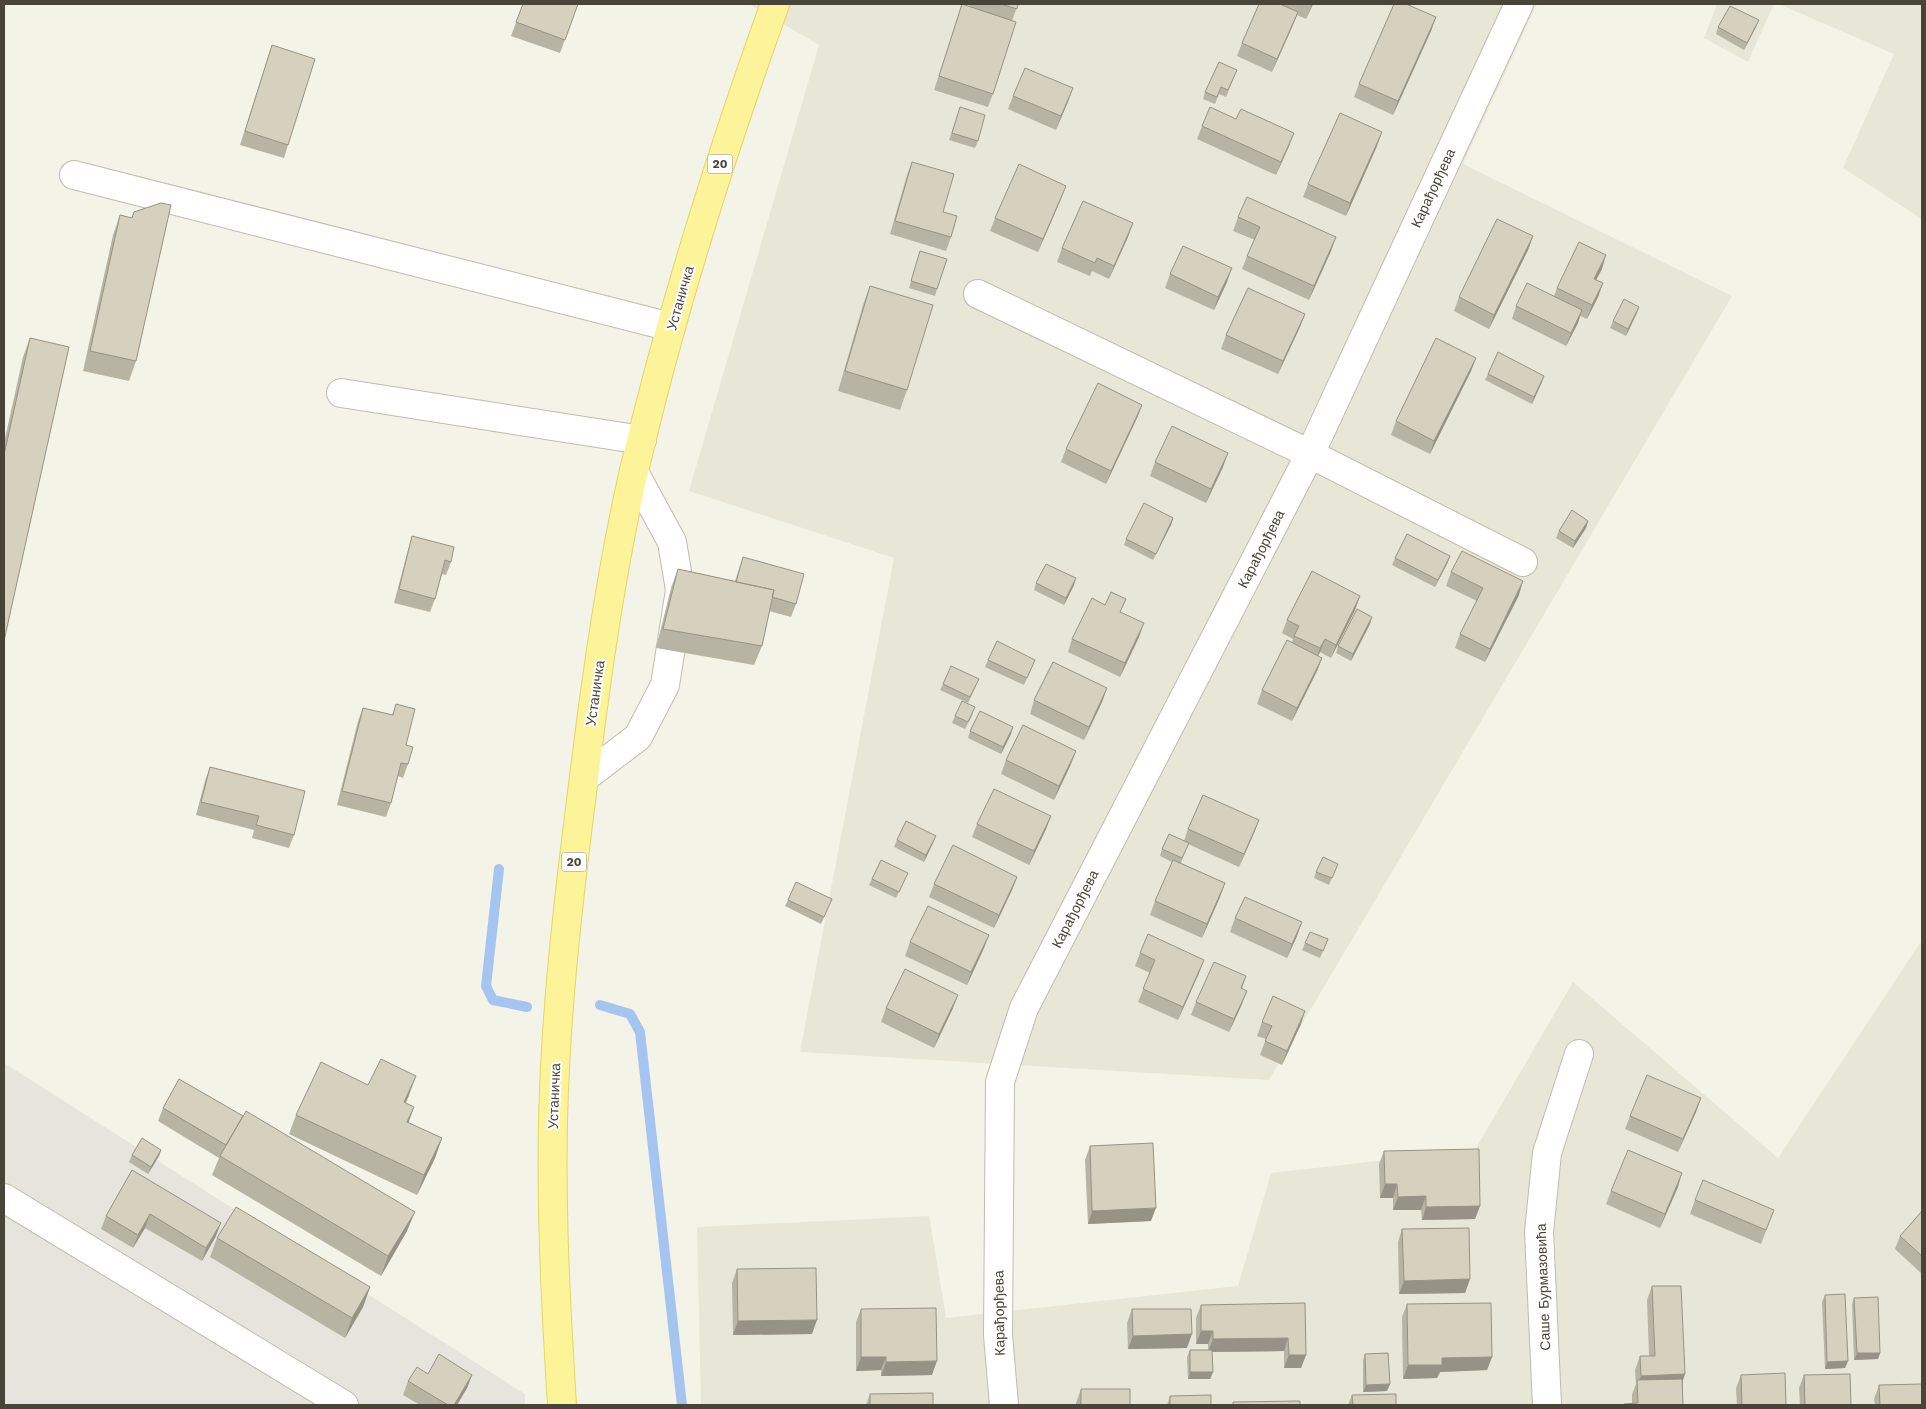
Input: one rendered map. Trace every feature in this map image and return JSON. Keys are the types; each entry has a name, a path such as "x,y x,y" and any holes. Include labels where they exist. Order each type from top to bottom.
{"main road":[{"name":"Устаничка","path":"562,1405 553,1191 555,1068 574,854 610,592 634,472 671,327 733,125 775,4"}],"street":[{"name":"Карађорђева","path":"1004,1405 998,1335 1000,1082 1024,1008 1310,454 1519,4"},
{"path":"74,175 671,327"},
{"path":"978,294 1310,454 1523,562"},
{"path":"340,393 642,440"},
{"path":"584,778 638,737 665,685 680,590 672,542 634,472"},
{"name":"Саше Бурмазовића","path":"1547,1405 1539,1232 1547,1153 1579,1054"},
{"path":"4,1198 344,1405"}],"shaded area":[{"path":"749,4 1537,4 1463,164 1732,296 1269,1080 800,1052 894,558 689,491 819,45"},
{"path":"1717,4 1774,4 1748,62 1704,38"},
{"path":"1779,4 1922,4 1922,219 1843,168 1894,54"},
{"path":"1922,940 1922,1405 701,1405 697,1227 929,1216 946,1318 1238,1286 1271,1173 1475,1150 1573,982 1778,1158"},
{"path":"4,1063 525,1394 525,1405 4,1405"}],"building":[{"path":"523,4 578,4 565,40 516,22"},
{"path":"962,4 1016,22 993,94 939,76"},
{"path":"1001,4 1018,4 1017,9"},
{"path":"1259,4 1280,4 1298,12 1277,59 1242,43"},
{"path":"1394,4 1406,4 1436,17 1398,101 1359,84"},
{"path":"1730,6 1759,20 1747,43 1718,27"},
{"path":"272,45 315,59 288,145 245,131"},
{"path":"1219,62 1237,70 1228,90 1221,87 1217,97 1205,92"},
{"path":"1025,68 1073,88 1061,116 1013,96"},
{"path":"960,107 985,115 978,141 952,133"},
{"path":"1210,107 1236,119 1241,109 1294,133 1281,162 1202,126"},
{"path":"1340,113 1382,132 1350,203 1308,184"},
{"path":"912,162 954,174 943,212 957,216 951,237 895,221"},
{"path":"1019,164 1066,186 1043,239 995,218"},
{"path":"1247,197 1336,237 1314,286 1247,256 1260,227 1238,217"},
{"path":"1083,201 1133,223 1114,266 1097,258 1095,263 1062,248"},
{"path":"161,203 171,205 136,361 90,351 120,215 132,218 134,212"},
{"path":"1497,219 1533,236 1494,315 1459,297"},
{"path":"1579,242 1606,255 1594,279 1603,283 1592,305 1557,288"},
{"path":"1183,246 1232,268 1218,297 1170,274"},
{"path":"920,251 947,259 937,289 911,281"},
{"path":"1527,283 1582,310 1571,333 1516,306"},
{"path":"870,286 933,305 907,390 845,371"},
{"path":"1248,288 1305,314 1283,361 1226,335"},
{"path":"1624,299 1639,307 1628,329 1613,321"},
{"path":"30,338 69,347 4,641 4,455"},
{"path":"1436,338 1476,358 1434,441 1396,421"},
{"path":"1498,352 1544,376 1534,397 1488,374"},
{"path":"1098,383 1142,405 1111,471 1066,449"},
{"path":"1172,426 1228,453 1211,489 1155,462"},
{"path":"1144,503 1173,518 1156,554 1126,539"},
{"path":"1572,510 1588,521 1575,541 1559,531"},
{"path":"1407,534 1450,556 1438,580 1395,558"},
{"path":"412,536 454,547 451,562 445,560 435,599 399,589"},
{"path":"1462,551 1523,581 1490,649 1460,634 1483,588 1451,572"},
{"path":"743,557 804,574 796,604 772,597 774,590 736,582"},
{"path":"1046,564 1076,578 1066,598 1036,583"},
{"path":"678,569 774,590 762,646 663,629"},
{"path":"1312,571 1360,596 1336,645 1325,639 1320,648 1294,636 1299,626 1287,620"},
{"path":"1111,592 1126,599 1120,612 1144,623 1125,663 1072,639 1092,598 1105,605"},
{"path":"1357,609 1372,617 1353,654 1338,646"},
{"path":"1287,640 1322,658 1297,708 1262,690"},
{"path":"997,641 1035,660 1027,678 988,660"},
{"path":"1053,662 1107,688 1089,727 1034,700"},
{"path":"951,666 979,679 970,697 943,684"},
{"path":"962,701 975,707 968,722 955,716"},
{"path":"396,704 415,709 406,745 413,747 408,764 401,763 391,803 342,791 363,708 393,715"},
{"path":"980,711 1013,727 1003,747 970,731"},
{"path":"1023,725 1076,751 1059,786 1006,760"},
{"path":"210,767 305,791 294,835 256,825 259,816 201,802"},
{"path":"994,789 1051,816 1034,851 977,824"},
{"path":"1203,795 1259,820 1244,854 1188,829"},
{"path":"906,821 936,836 926,855 897,840"},
{"path":"1169,834 1189,843 1182,858 1162,849"},
{"path":"953,845 1017,877 999,915 934,884"},
{"path":"1323,857 1338,864 1332,878 1316,872"},
{"path":"881,860 908,873 899,892 872,879"},
{"path":"1173,860 1225,883 1207,924 1155,901"},
{"path":"796,882 832,899 824,917 788,900"},
{"path":"1245,897 1302,922 1292,944 1235,918"},
{"path":"928,906 989,935 971,972 910,942"},
{"path":"1310,932 1328,939 1323,951 1305,943"},
{"path":"1148,934 1204,960 1183,1007 1143,989 1155,960 1140,953"},
{"path":"1214,962 1246,976 1241,988 1247,991 1234,1019 1196,1002"},
{"path":"905,969 958,995 939,1034 886,1008"},
{"path":"1273,996 1305,1011 1287,1051 1265,1041 1272,1026 1262,1022"},
{"path":"381,1059 416,1076 404,1102 414,1107 407,1122 442,1138 424,1175 296,1115 321,1062 368,1085"},
{"path":"1647,1075 1701,1098 1683,1139 1630,1116"},
{"path":"179,1079 243,1116 226,1145 163,1108"},
{"path":"246,1111 415,1212 388,1256 220,1156"},
{"path":"142,1138 161,1150 151,1167 132,1155"},
{"path":"1153,1143 1156,1208 1092,1211 1090,1146"},
{"path":"1479,1149 1480,1206 1426,1207 1426,1196 1398,1197 1397,1184 1385,1184 1384,1151"},
{"path":"1628,1150 1682,1173 1665,1214 1611,1191"},
{"path":"132,1170 221,1223 206,1248 150,1214 138,1235 106,1216"},
{"path":"1703,1180 1774,1210 1766,1230 1695,1200"},
{"path":"236,1207 370,1287 352,1318 217,1238"},
{"path":"1922,1211 1922,1256 1900,1236"},
{"path":"1469,1228 1470,1279 1404,1281 1402,1229"},
{"path":"816,1268 817,1320 738,1321 737,1269"},
{"path":"1652,1286 1681,1286 1685,1374 1641,1376 1640,1356 1655,1356"},
{"path":"1845,1294 1848,1361 1827,1362 1825,1295"},
{"path":"1878,1297 1880,1353 1857,1353 1854,1298"},
{"path":"1305,1303 1306,1355 1289,1355 1288,1338 1213,1339 1213,1331 1201,1331 1201,1305"},
{"path":"1491,1303 1492,1357 1442,1358 1442,1365 1408,1365 1407,1304"},
{"path":"936,1308 937,1361 886,1362 886,1357 861,1357 861,1309"},
{"path":"1132,1309 1191,1309 1192,1334 1133,1336"},
{"path":"1190,1350 1212,1350 1213,1372 1190,1372"},
{"path":"1388,1353 1390,1384 1366,1385 1365,1354"},
{"path":"439,1354 472,1375 454,1405 448,1405 408,1381 417,1367 428,1374"},
{"path":"1785,1373 1786,1405 1742,1405 1741,1375"},
{"path":"1850,1374 1851,1405 1805,1405 1804,1375"},
{"path":"1682,1379 1683,1405 1624,1405 1638,1403 1637,1380"},
{"path":"1922,1384 1922,1405 1880,1405 1879,1385"},
{"path":"1081,1389 1130,1389 1130,1405 1081,1405"},
{"path":"933,1393 933,1405 870,1405 870,1394"},
{"path":"1396,1394 1396,1405 1353,1405 1352,1395"},
{"path":"1211,1395 1211,1405 1170,1405 1170,1396"},
{"path":"1300,1401 1300,1405 1233,1405 1233,1402"}],"waterway":[{"path":"499,869 486,986 493,1000 527,1007"},
{"path":"600,1005 630,1014 640,1032 682,1405"}]}
